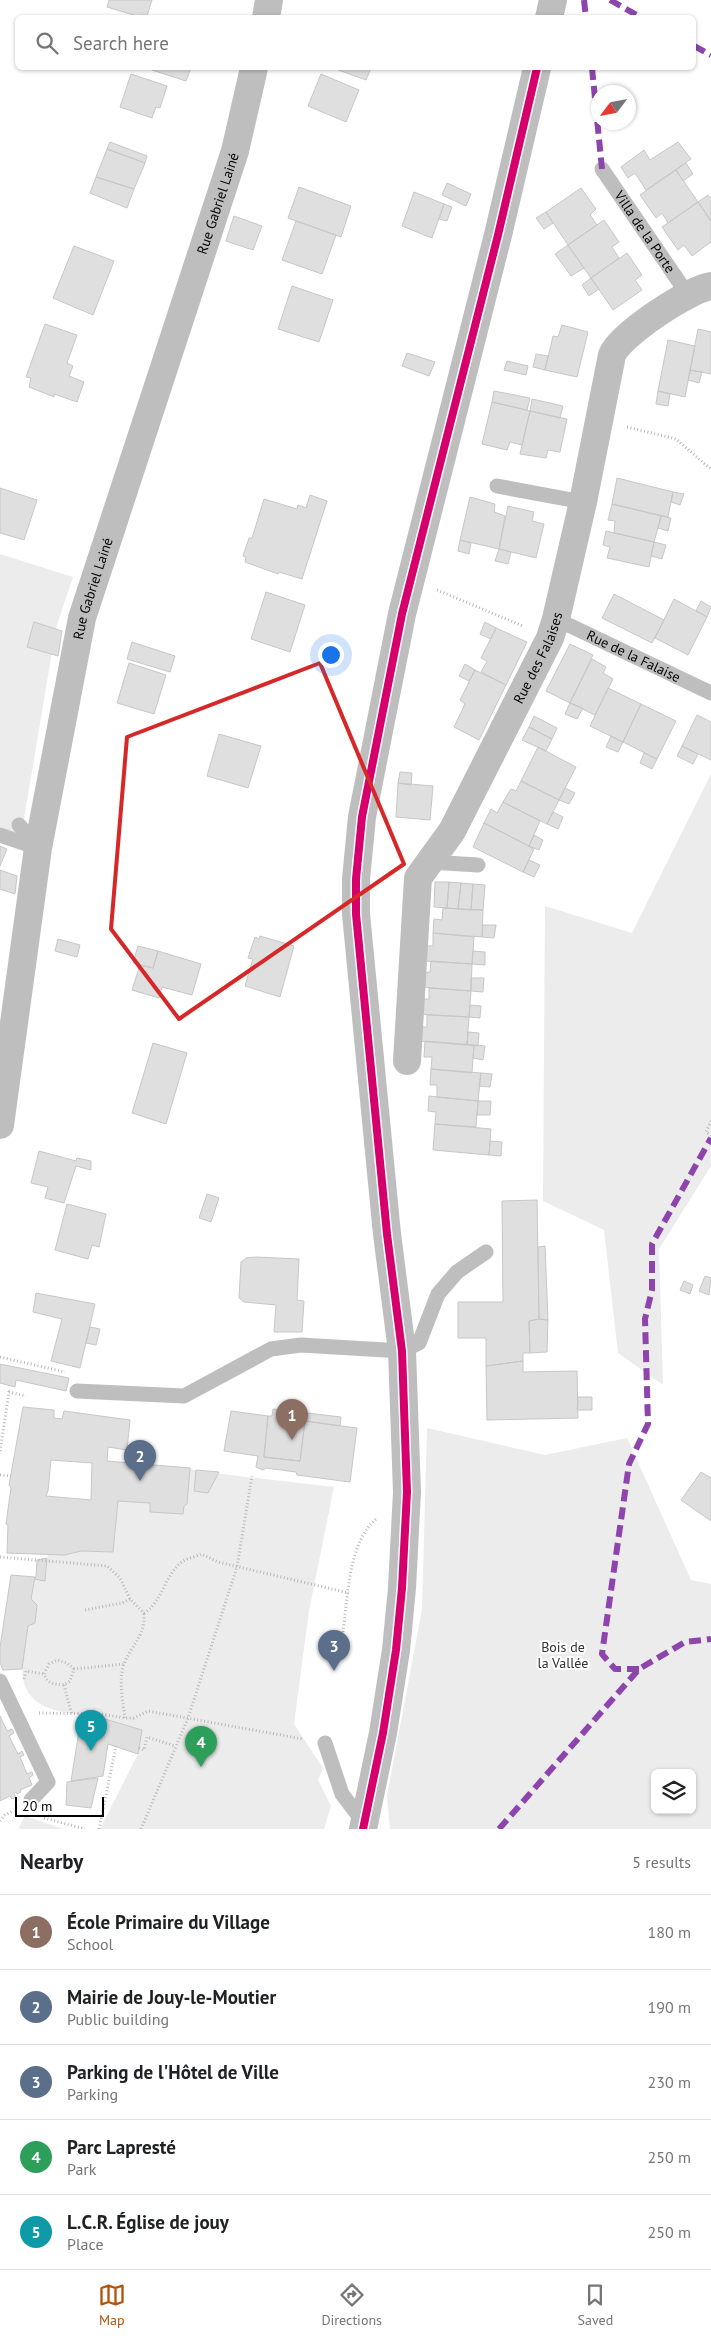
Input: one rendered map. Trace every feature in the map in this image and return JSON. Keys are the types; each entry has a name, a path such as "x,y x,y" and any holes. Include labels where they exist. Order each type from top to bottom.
{"street":[{"path":"266,15 269,0"},
{"path":"550,15 553,0"},
{"name":"Rue Gabriel Lainé","path":"0,1125 38,848 82,618 235,150 254,70"},
{"path":"363,1826 382,1733 396,1650 403,1578 407,1492 402,1351 387,1234 359,953 356,879 362,817 411,578 498,235 537,70"},
{"name":"Rue des Falaises","path":"407,1061 418,878 452,831 542,654 556,619 583,502 609,366 615,347 629,334 699,290"}],"lane":[{"name":"Villa de la Porte","path":"602,169 699,290"},
{"path":"497,486 583,502"},
{"name":"Rue de la Falaise","path":"556,619 711,693"},
{"path":"19,825 38,848"},
{"path":"0,835 38,848"},
{"path":"429,862 478,865"},
{"path":"77,1391 184,1396 272,1349 301,1345 402,1351 419,1343 438,1294 452,1276 486,1252"},
{"path":"0,1681 48,1782 31,1800"},
{"path":"325,1743 342,1794 363,1826"}],"path":[{"path":"600,420 676,439 711,469"},
{"path":"411,578 501,617"},
{"path":"711,1121 706,1132 711,1135"},
{"path":"0,1358 82,1376 77,1391"},
{"path":"0,1451 9,1392 26,1396"},
{"path":"0,1475 11,1476"},
{"path":"141,1829 188,1718 237,1567 252,1476"},
{"path":"343,1632 354,1558 369,1525 407,1492"},
{"path":"144,1613 151,1609 182,1561 201,1554 218,1562 348,1593"},
{"path":"0,1557 107,1566 120,1578 130,1599 144,1613"},
{"path":"86,1610 122,1603 130,1599"},
{"path":"122,1725 124,1718 121,1690 124,1664 141,1638 144,1613"},
{"path":"74,1669 70,1681 64,1685 52,1684 47,1681 44,1674 49,1664 57,1660 67,1663 74,1669 124,1664"},
{"path":"26,1671 44,1674"},
{"path":"64,1685 72,1714"},
{"path":"16,1713 101,1714 134,1718 148,1711 325,1743"},
{"path":"139,1748 144,1750 147,1737 175,1746"},
{"path":"98,1829 116,1746"},
{"path":"0,1821 5,1815 17,1809"},
{"path":"42,1817 85,1829"}],"highlighted area":[{"path":"320,663 404,864 179,1019 111,929 127,737"}],"green space":[{"path":"0,554 73,577 56,628 24,819 13,834 0,829"},
{"path":"711,774 711,1166 659,1249 663,1385 618,1353 604,1230 543,1201 545,906 632,933"},
{"name":"Bois de la Vallée","path":"427,1428 545,1455 627,1438 691,1580 711,1584 711,1829 390,1829 387,1796 422,1609"},
{"path":"190,1468 196,1471 334,1487 309,1611 294,1724 323,1768 318,1780 331,1806 324,1829 100,1829 138,1754 142,1730 99,1718 46,1707 36,1701 29,1693 24,1682 22,1668 24,1647 28,1626 35,1623 37,1605 31,1599 34,1579 45,1580 48,1554 65,1555 81,1551 113,1552 118,1501 150,1503 150,1512 187,1504"},
{"path":"25,1816 64,1829 18,1829"}],"building":[{"path":"109,0 152,0 147,15 133,15 107,7"},
{"path":"152,70 190,70 186,81"},
{"path":"338,70 370,70 366,80"},
{"path":"131,74 167,86 160,108 156,107 152,118 120,107"},
{"path":"321,74 359,90 346,122 308,106"},
{"path":"110,142 147,156 145,163 107,149"},
{"path":"678,142 691,159 646,190 635,173 628,178 621,167 644,150 650,160"},
{"path":"107,149 145,163 134,189 96,177"},
{"path":"686,163 693,174 683,181 676,170"},
{"path":"676,170 698,202 668,223 662,213 656,218 640,195"},
{"path":"96,177 134,189 127,208 90,193"},
{"path":"447,183 471,194 466,206 442,195"},
{"path":"299,187 351,206 341,237 288,218"},
{"path":"581,188 596,209 590,215 597,225 568,245 546,212"},
{"path":"414,192 444,204 432,238 402,226"},
{"path":"708,195 711,199 711,221 698,202"},
{"path":"698,202 711,221 711,242 692,256 684,245 678,250 662,227"},
{"path":"444,204 452,207 447,221 439,219"},
{"path":"546,212 553,223 544,229 536,218"},
{"path":"234,216 262,226 253,250 226,241"},
{"path":"604,220 619,242 612,247 619,258 591,278 568,245"},
{"path":"296,221 336,235 322,274 282,260"},
{"path":"568,245 584,268 571,276 555,254"},
{"path":"74,246 114,261 93,315 53,298"},
{"path":"627,253 642,275 635,280 642,290 613,310 591,278"},
{"path":"591,278 599,289 589,296 582,285"},
{"path":"292,286 333,300 319,342 278,329"},
{"path":"45,324 77,335 67,363 73,366 69,376 84,382 77,402 54,394 54,397 29,387 31,378 26,377"},
{"path":"562,325 588,332 577,377 545,370 553,336 558,337"},
{"path":"698,329 711,332 711,374 690,370"},
{"path":"668,340 695,346 685,397 658,391"},
{"path":"407,353 435,362 429,376 402,366"},
{"path":"536,354 548,356 545,370 533,367"},
{"path":"507,361 528,366 526,375 504,370"},
{"path":"690,370 702,372 699,383 688,380"},
{"path":"494,391 530,398 527,410 492,402"},
{"path":"658,391 670,394 668,406 656,404"},
{"path":"532,399 563,406 560,418 530,411"},
{"path":"492,402 530,411 522,445 510,442 507,450 482,444"},
{"path":"530,411 567,419 560,452 548,450 546,458 520,454"},
{"path":"617,478 673,492 668,517 612,504"},
{"path":"0,488 37,500 24,540 0,533"},
{"path":"673,492 684,494 680,505 671,502"},
{"path":"310,495 327,501 302,579 279,572 278,574 245,562 246,557 243,556 249,538 252,538 264,499 297,509 298,505 306,508"},
{"path":"470,497 495,504 494,512 505,516 499,549 460,540"},
{"path":"612,504 661,516 654,542 614,533 615,521 608,520"},
{"path":"508,506 534,512 532,521 544,524 536,558 499,549"},
{"path":"661,516 671,518 668,531 658,528"},
{"path":"606,531 654,542 649,567 607,558 610,547 603,545"},
{"path":"460,540 471,543 469,554 458,551"},
{"path":"654,542 666,545 662,559 651,556"},
{"path":"499,549 511,552 508,564 495,561"},
{"path":"266,592 305,605 290,652 251,639"},
{"path":"614,594 664,620 652,643 602,618"},
{"path":"674,599 707,617 688,655 655,638"},
{"path":"701,601 711,607 707,617 696,611"},
{"path":"34,622 62,631 58,656 27,647"},
{"path":"485,622 496,628 491,639 480,634"},
{"path":"496,628 527,642 506,685 481,672 487,661 481,658"},
{"path":"132,642 175,656 170,672 127,659"},
{"path":"570,644 593,655 570,703 546,691"},
{"path":"592,659 606,667 603,673 613,679 595,715 570,703"},
{"path":"129,663 166,675 154,714 117,703"},
{"path":"465,664 475,670 469,681 459,676"},
{"path":"475,670 506,685 479,740 454,727 465,704 460,700"},
{"path":"608,688 641,704 623,742 590,726"},
{"path":"570,703 583,708 577,719 565,714"},
{"path":"641,704 676,721 657,759 623,742"},
{"path":"697,715 711,722 711,760 682,746"},
{"path":"534,716 557,728 552,739 529,727"},
{"path":"529,727 552,739 546,751 522,740"},
{"path":"219,734 261,746 248,788 207,776"},
{"path":"611,736 623,742 618,752 606,747"},
{"path":"682,746 698,754 693,764 677,756"},
{"path":"538,747 576,767 559,800 521,781"},
{"path":"644,753 657,759 652,769 640,763"},
{"path":"400,772 412,773 411,785 398,783"},
{"path":"521,781 559,800 547,824 503,802 511,789 516,791"},
{"path":"398,783 433,786 430,820 396,817"},
{"path":"565,788 575,793 569,804 559,800"},
{"path":"503,802 540,821 529,846 484,823 491,809 497,813"},
{"path":"553,812 563,817 558,829 547,824"},
{"path":"484,823 534,849 523,872 473,847"},
{"path":"534,835 543,840 539,850 529,846"},
{"path":"0,846 7,849 0,866"},
{"path":"529,860 540,865 534,877 523,872"},
{"path":"0,870 17,876 15,894 0,889"},
{"path":"435,882 449,882 447,908 434,907"},
{"path":"449,882 461,883 458,909 447,908"},
{"path":"461,883 473,884 471,910 458,909"},
{"path":"473,884 485,885 483,910 471,910"},
{"path":"443,908 483,910 482,937 433,933 434,919 442,920"},
{"path":"483,925 496,925 494,938 482,937"},
{"path":"433,933 474,937 472,964 423,961 424,946 433,946"},
{"path":"260,936 294,946 280,997 245,986 253,959 248,958 255,937 259,939"},
{"path":"58,939 80,945 77,957 55,951"},
{"path":"138,946 158,951 153,968 133,963"},
{"path":"158,951 201,964 192,995 162,987 159,998 132,990 140,965 153,968"},
{"path":"473,951 485,952 485,965 472,964"},
{"path":"431,961 472,964 471,991 422,987 422,973 430,972"},
{"path":"471,978 484,978 483,992 471,991"},
{"path":"429,988 471,991 469,1017 420,1014 421,999 429,999"},
{"path":"470,1005 481,1006 480,1018 469,1017"},
{"path":"427,1015 469,1017 467,1045 418,1041 418,1027 427,1027"},
{"path":"468,1032 479,1033 478,1046 467,1045"},
{"path":"425,1041 474,1045 472,1073 431,1069 432,1057 424,1057"},
{"path":"153,1043 187,1053 166,1124 132,1113"},
{"path":"474,1045 485,1046 483,1060 473,1058"},
{"path":"431,1069 481,1073 478,1101 437,1097 437,1085 430,1085"},
{"path":"481,1073 492,1074 490,1087 479,1086"},
{"path":"429,1096 478,1101 476,1127 435,1124 436,1112 428,1111"},
{"path":"478,1101 491,1101 490,1115 477,1115"},
{"path":"435,1124 491,1129 489,1155 433,1150"},
{"path":"490,1141 502,1142 501,1156 489,1155"},
{"path":"39,1151 76,1161 77,1158 91,1161 91,1170 76,1166 64,1203 45,1198 48,1187 31,1183"},
{"path":"207,1194 219,1198 211,1222 199,1218"},
{"path":"537,1200 539,1319 529,1321 530,1353 523,1353 523,1361 486,1366 486,1338 458,1338 458,1302 503,1302 502,1201"},
{"path":"67,1204 106,1214 99,1247 92,1245 88,1259 55,1250"},
{"path":"545,1246 548,1320 539,1319 538,1247"},
{"path":"246,1258 299,1259 297,1300 304,1301 302,1332 274,1332 276,1305 244,1302 239,1298 241,1262"},
{"path":"705,1276 711,1278 709,1295 699,1291"},
{"path":"684,1281 693,1285 690,1294 680,1290"},
{"path":"36,1293 95,1304 80,1368 51,1361 62,1319 33,1312"},
{"path":"548,1320 547,1352 530,1353 529,1321"},
{"path":"90,1327 100,1329 96,1345 86,1343"},
{"path":"523,1361 523,1372 577,1371 578,1418 487,1420 486,1366"},
{"path":"0,1364 69,1378 66,1391 16,1380 15,1387 0,1383"},
{"path":"578,1397 592,1397 592,1410 577,1410"},
{"path":"23,1407 54,1410 54,1418 62,1419 64,1411 130,1420 127,1450 108,1447 107,1461 190,1468 187,1504 184,1506 183,1514 150,1512 150,1503 118,1501 113,1552 81,1551 65,1555 7,1553 8,1525 6,1524 11,1488 9,1485","holes":["51,1460 92,1463 91,1500 46,1496"]},
{"path":"273,1409 341,1417 340,1426 305,1421 300,1461 264,1457 268,1416 272,1416"},
{"path":"231,1411 268,1416 264,1457 300,1461 305,1421 357,1428 350,1482 297,1475 296,1472 266,1468 263,1470 256,1467 258,1456 224,1451"},
{"path":"196,1470 219,1472 208,1493 194,1491"},
{"path":"701,1472 711,1478 711,1521 681,1500"},
{"path":"47,1558 45,1581 34,1579 36,1577 37,1560"},
{"path":"11,1575 35,1577 31,1599 37,1605 35,1623 28,1626 22,1669 3,1670 0,1663 0,1647"},
{"path":"0,1716 7,1731 12,1729 14,1733 9,1736 18,1754 22,1751 24,1755 20,1757 27,1774 32,1772 33,1775 29,1778 32,1785 20,1790 21,1792 17,1794 16,1792 14,1794 16,1797 12,1799 10,1796 0,1801"},
{"path":"98,1717 142,1730 138,1754 108,1744 103,1776 71,1781 81,1718"},
{"path":"98,1778 91,1808 66,1805 67,1782"}],"marked path":[{"path":"584,0 586,15"},
{"path":"610,0 637,15"},
{"path":"696,47 711,55"},
{"path":"592,70 602,169"},
{"path":"639,1669 615,1669 602,1654 629,1464 648,1424 645,1319 652,1290 652,1244 711,1138"},
{"path":"499,1829 639,1669 685,1642 711,1639"}],"cycle path":[{"path":"363,1829 383,1733 396,1650 402,1588 407,1492 402,1351 387,1234 356,914 356,879 362,817 402,614 498,235 537,70"}],"place":[{"name":"École Primaire du Village","path":"292,1440"},
{"name":"Mairie de Jouy-le-Moutier","path":"140,1481"},
{"name":"Parking de l'Hôtel de Ville","path":"334,1671"},
{"name":"L.C.R. Église de jouy","path":"91,1751"},
{"name":"Parc Lapresté","path":"201,1767"}]}
